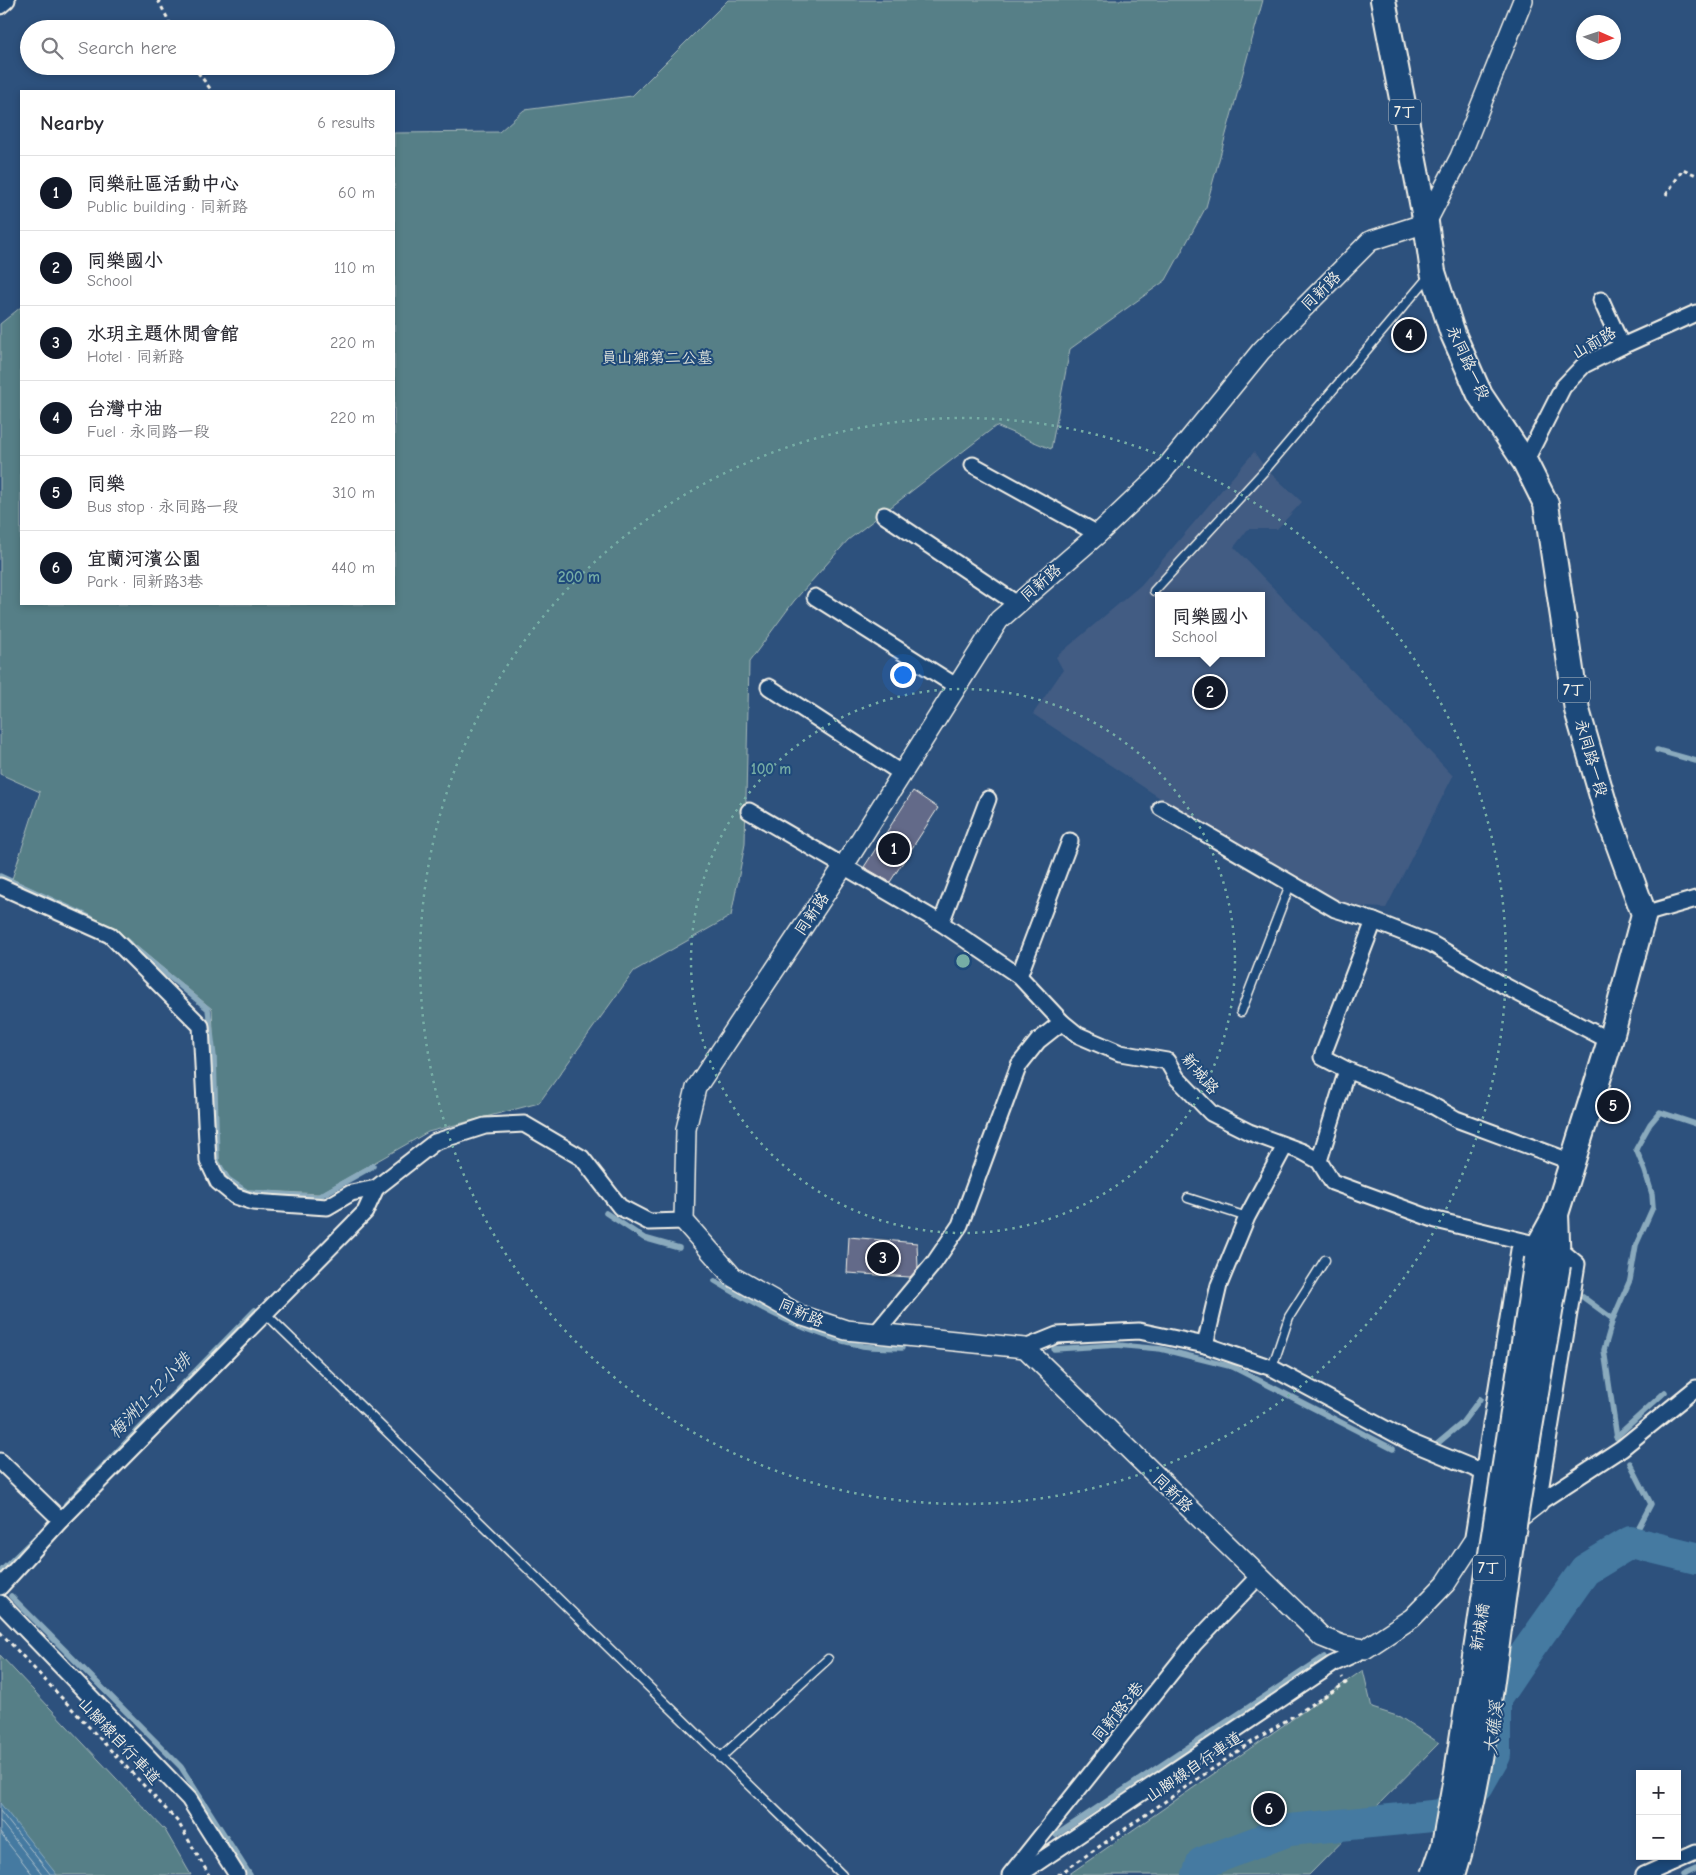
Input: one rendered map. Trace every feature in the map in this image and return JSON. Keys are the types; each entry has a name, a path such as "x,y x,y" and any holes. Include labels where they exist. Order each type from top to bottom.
{"main road":[{"name":"7丁","path":"1383,0 1426,223"},
{"name":"永同路一段","path":"1426,223 1433,272 1453,334 1480,395 1525,462 1546,504 1577,710 1607,813 1644,914"},
{"name":"7丁","path":"1548,1254 1556,1214 1610,1041 1644,914"},
{"name":"新城橋","path":"1434,1875 1444,1846 1548,1254"},
{"name":"新城橋","path":"1452,1875 1460,1852 1478,1772 1548,1254"}],"street":[{"path":"0,6 7,0"},
{"path":"1426,223 1460,157 1523,0"},
{"name":"同新路","path":"1365,1649 1342,1645 1322,1637 1025,1348 846,1330 800,1315 733,1278 684,1221 686,1129 696,1088 843,867 999,620 1098,534 1160,475 1261,351 1370,240 1426,223"},
{"path":"1601,300 1622,346"},
{"name":"山前路","path":"1525,462 1563,386 1584,365 1696,313"},
{"path":"973,465 1098,534"},
{"path":"884,515 1017,604"},
{"path":"815,597 956,686"},
{"path":"769,687 901,773"},
{"path":"941,923 988,799"},
{"path":"1161,808 1335,909 1374,921 1432,944 1501,984 1610,1041"},
{"name":"新城路","path":"749,811 941,923 1019,976 1062,1022 1078,1035 1120,1053 1166,1060 1177,1078 1211,1113 1285,1146 1303,1152 1319,1161"},
{"path":"1019,976 1070,841"},
{"path":"0,886 110,935 201,1026 208,1161 218,1182 235,1196 253,1202 327,1207 350,1193 376,1188 435,1142 485,1126 524,1124 582,1158 620,1207 649,1222 684,1221"},
{"path":"1644,914 1696,899"},
{"path":"1374,921 1322,1057 1347,1070 1428,1103 1456,1119 1572,1162"},
{"path":"876,1333 934,1263 960,1225 1019,1065 1038,1041 1062,1022"},
{"path":"1347,1070 1319,1161 1332,1182 1436,1220 1577,1264 1538,1503"},
{"path":"1205,1345 1219,1285 1247,1217 1285,1146"},
{"path":"0,1587 61,1520 365,1212 376,1188"},
{"path":"1019,1875 1334,1664 1365,1649 1412,1618 1446,1583 1472,1543 1519,1250 1548,1254"},
{"path":"1025,1348 1057,1335 1139,1331 1205,1345 1272,1368 1410,1442 1483,1472"},
{"path":"1472,1543 1507,1527 1538,1503 1622,1448 1696,1388"},
{"path":"0,1460 61,1520"},
{"name":"同新路3巷","path":"1010,1875 1194,1644 1259,1576"},
{"path":"0,1603 190,1799 237,1875"},
{"path":"1644,1875 1696,1852"}],"lane":[{"path":"1154,591 1266,469 1433,272"},
{"path":"1241,1012 1291,882"},
{"path":"1188,1198 1247,1217"},
{"path":"1272,1368 1289,1316 1326,1260"},
{"path":"265,1314 842,1875"},
{"path":"720,1758 828,1659"}],"path":[{"path":"158,0 168,20"},
{"path":"200,75 211,90"},
{"path":"1666,195 1683,169 1696,175"},
{"name":"山腳線自行車道","path":"0,1632 178,1822 209,1875"},
{"name":"山腳線自行車道","path":"1058,1875 1247,1745 1346,1683"}],"shaded area":[{"path":"1254,452 1266,469 1302,502 1277,529 1248,529 1234,547 1453,776 1386,908 1344,906 1157,796 1033,714 1063,670 1056,657 1141,585"}],"green space":[{"name":"員山鄉第二公墓","path":"728,0 1263,0 1206,207 1166,280 1070,349 1051,449 996,426 848,540 794,601 749,662 745,844 731,916 634,971 539,1103 428,1132 319,1194 248,1190 229,1178 219,1160 212,1009 113,927 12,879 40,792 0,774 0,324 20,308 20,605 395,605 395,133 499,132 524,110 632,96"},
{"path":"0,1655 165,1830 191,1875 0,1875"},
{"path":"1363,1670 1372,1708 1400,1717 1439,1743 1309,1875 1068,1875"}],"water":[{"path":"0,1803 57,1875 0,1875"}],"building":[{"path":"913,791 938,808 890,882 864,867"},
{"path":"849,1237 917,1243 918,1268 910,1277 847,1273"}],"waterway":[{"path":"1657,750 1696,761"},
{"path":"0,876 91,918"},
{"path":"118,934 208,1009 214,1057 217,1162 228,1179 247,1192 318,1197 373,1166"},
{"path":"1580,1295 1613,1319 1630,1280 1636,1245 1653,1207 1652,1194 1636,1149 1650,1124 1660,1112 1696,1124"},
{"path":"606,1213 644,1238 679,1248"},
{"path":"715,1281 786,1320 824,1335 863,1346 902,1348"},
{"name":"梅洲11-12小排","path":"66,1504 255,1310"},
{"path":"1613,1319 1604,1350 1617,1438"},
{"path":"1054,1349 1117,1345 1161,1349 1233,1367 1393,1449"},
{"path":"1616,1437 1665,1392"},
{"path":"1431,1449 1462,1423 1480,1399"},
{"path":"1630,1463 1651,1504 1631,1542"},
{"name":"梅洲11-12小排","path":"0,1572 39,1534"},
{"name":"大礁溪","path":"1198,1875 1202,1863 1289,1830 1442,1815 1478,1785 1495,1755 1495,1699 1585,1570 1631,1542 1696,1558"},
{"path":"11,1596 181,1767 250,1875"},
{"path":"1056,1835 1324,1657"},
{"path":"1683,1875 1696,1869"}],"place":[{"name":"台灣中油","path":"1409,335"},
{"name":"同樂國小","path":"1210,692"},
{"name":"同樂社區活動中心","path":"894,849"},
{"name":"同樂","path":"1613,1106"},
{"name":"水玥主題休閒會館","path":"883,1258"},
{"name":"宜蘭河濱公園","path":"1269,1809"}]}
